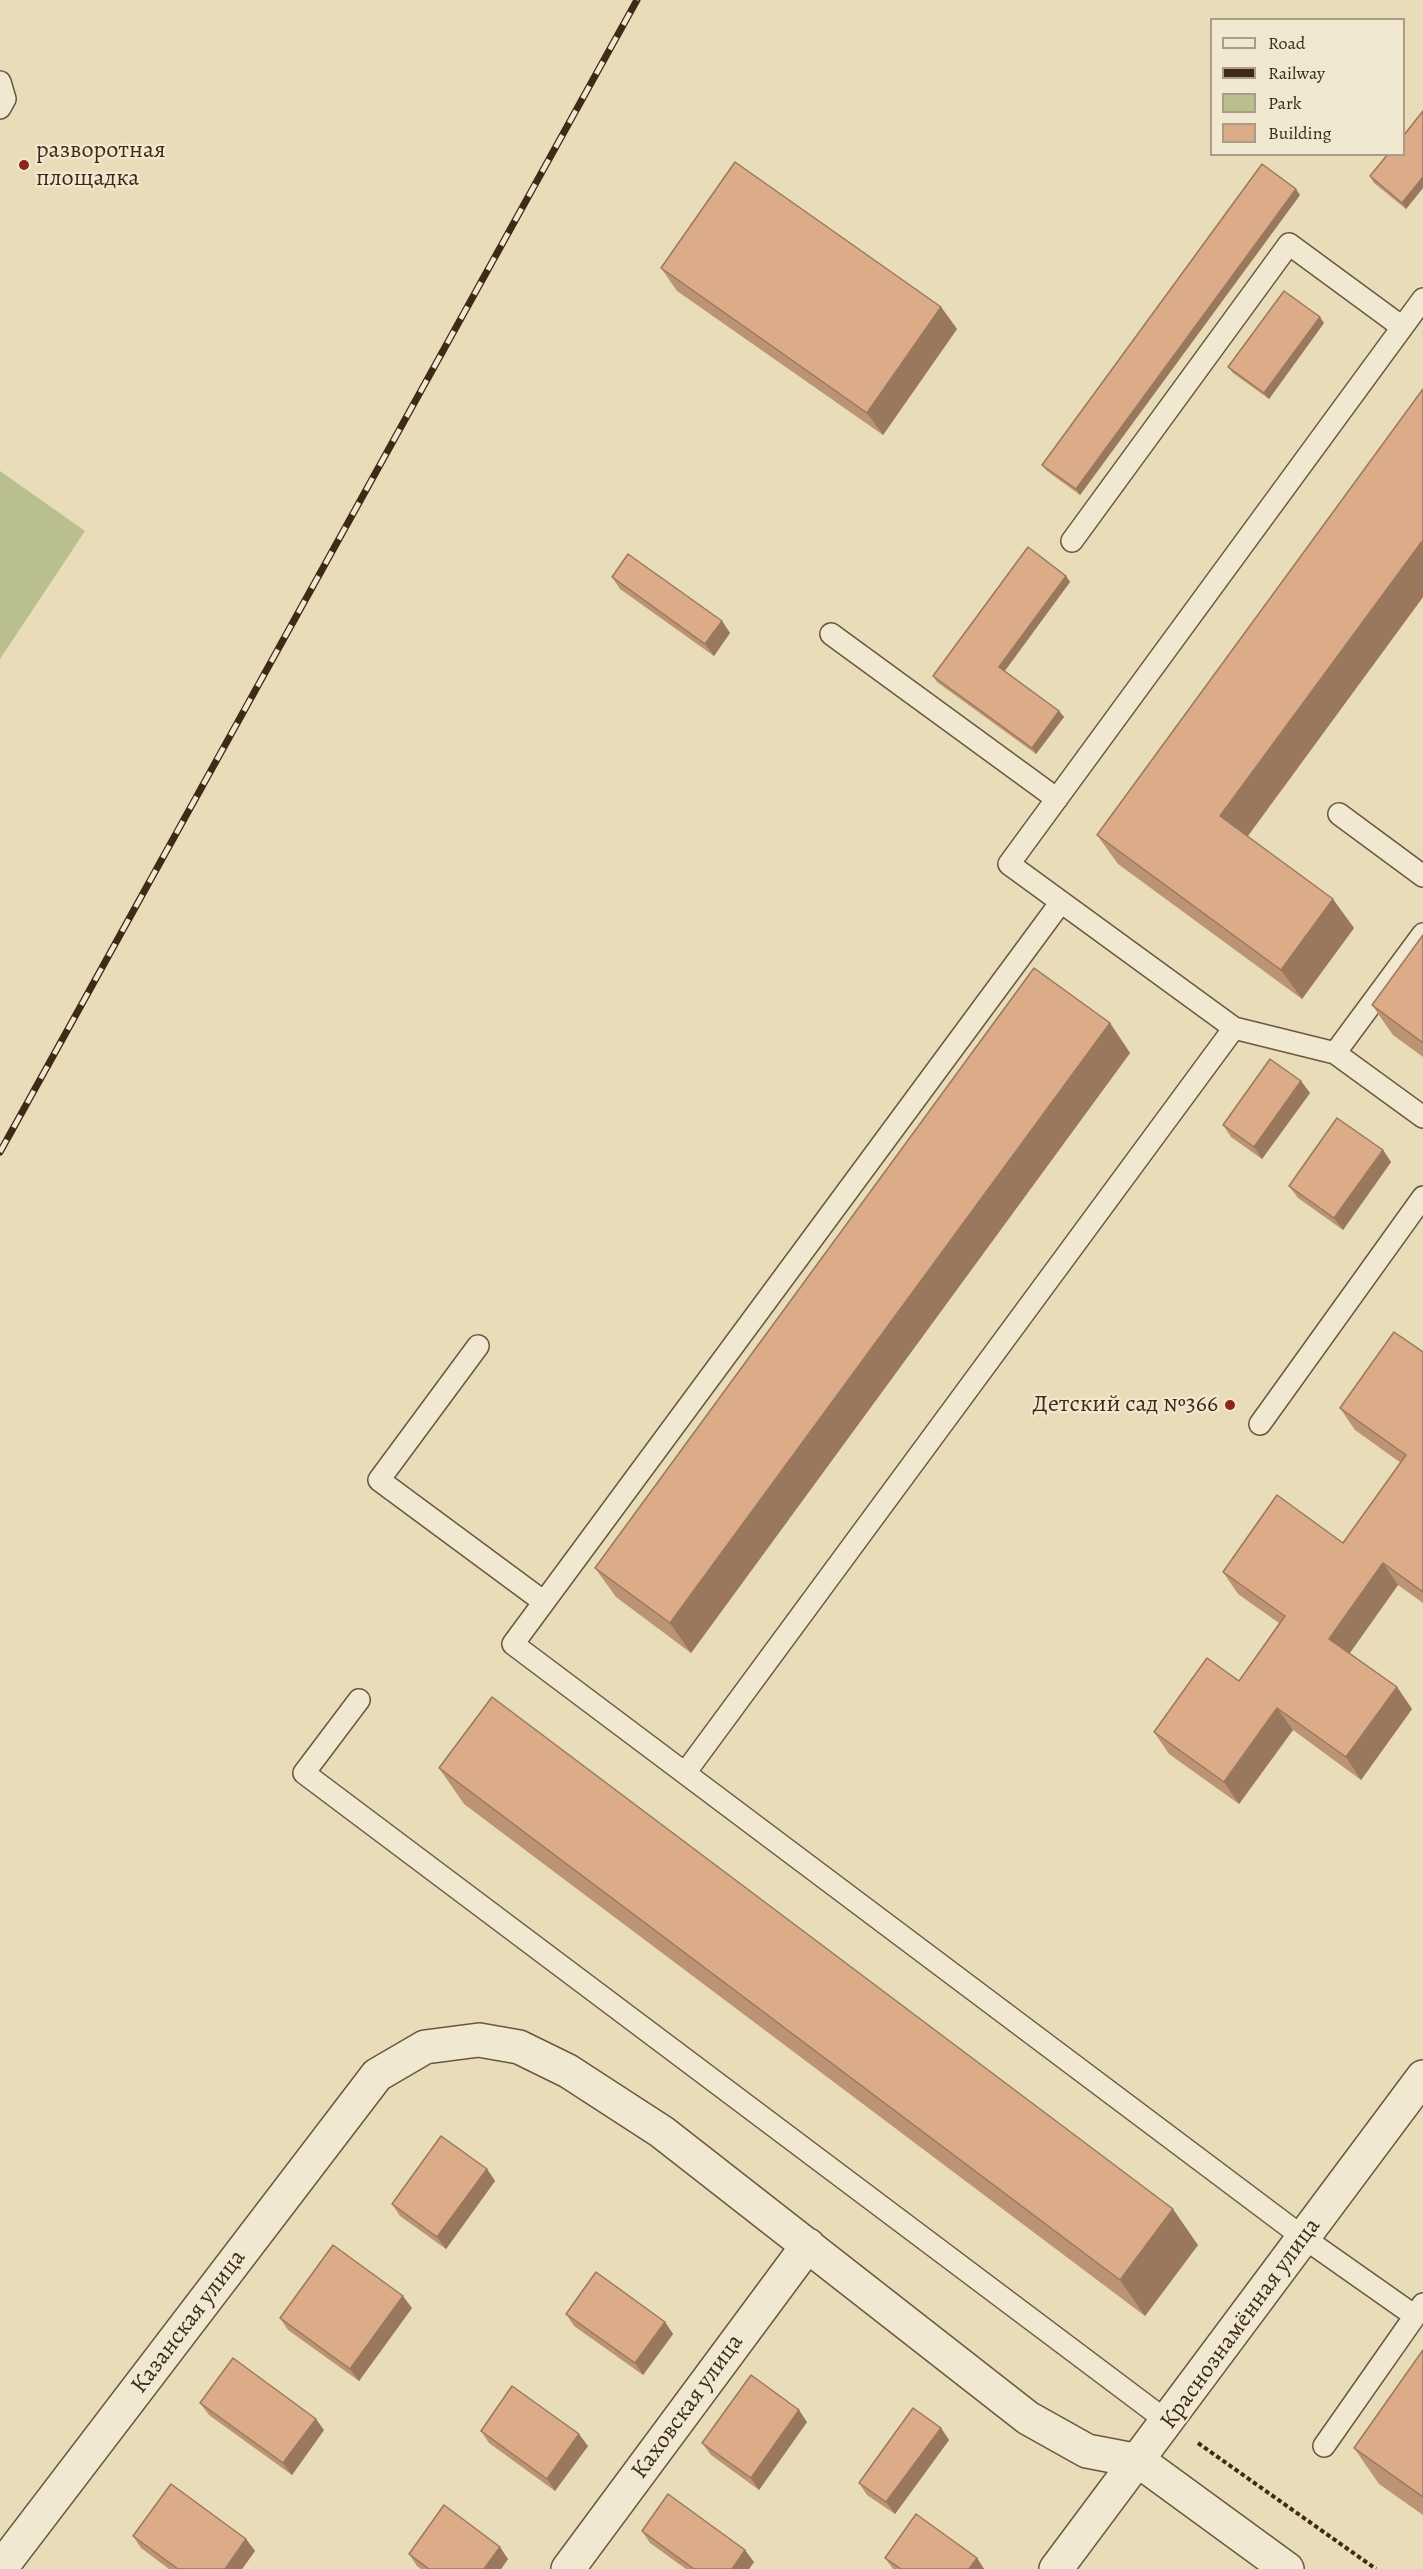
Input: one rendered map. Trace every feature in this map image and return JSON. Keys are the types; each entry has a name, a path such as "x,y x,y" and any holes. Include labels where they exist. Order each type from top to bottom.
{"street":[{"name":"Казанская улица","path":"0,2569 377,2074 425,2047 479,2040 519,2047 568,2071 662,2132 808,2245"},
{"name":"Краснознамённая улица","path":"1056,2569 1139,2461 1423,2077"},
{"path":"808,2245 1028,2418 1087,2451 1139,2461 1287,2569"},
{"name":"Каховская улица","path":"568,2569 808,2245"}],"lane":[{"path":"0,82 5,99 0,108"},
{"path":"1072,541 1289,244 1402,327"},
{"path":"1423,299 1009,864 1234,1028 1335,1053 1423,1117"},
{"path":"831,634 1057,799"},
{"path":"1339,814 1423,876"},
{"path":"1061,902 513,1644 1304,2238 1419,2310 1324,2446"},
{"path":"1335,1053 1423,934"},
{"path":"685,1773 1234,1028"},
{"path":"1260,1424 1423,1197"},
{"path":"478,1346 379,1480 544,1602"},
{"path":"359,1700 304,1773 1168,2422"}],"path":[{"path":"1168,2422 1376,2569"}],"green space":[{"path":"0,471 85,531 0,659"}],"building":[{"path":"1423,111 1423,177 1402,203 1370,176 1386,156 1405,156 1405,134"},
{"path":"735,162 941,307 867,413 661,268"},
{"path":"1262,164 1296,189 1076,489 1042,465"},
{"path":"1284,291 1320,317 1264,393 1228,367"},
{"path":"1423,389 1423,540 1220,816 1333,899 1281,970 1097,835"},
{"path":"1028,547 1066,576 999,667 1059,711 1032,748 933,676"},
{"path":"628,554 722,621 705,644 612,577"},
{"path":"1423,935 1423,1043 1372,1005"},
{"path":"1034,968 1110,1023 670,1623 595,1568"},
{"path":"1270,1059 1301,1081 1254,1147 1223,1125"},
{"path":"1337,1118 1383,1150 1334,1218 1289,1186"},
{"path":"1394,1332 1423,1352 1423,1592 1383,1563 1329,1639 1397,1687 1346,1757 1277,1708 1224,1782 1154,1732 1207,1658 1239,1681 1285,1616 1223,1572 1277,1495 1343,1543 1406,1455 1340,1408"},
{"path":"492,1697 1173,2209 1120,2280 439,1768"},
{"path":"441,2136 487,2169 437,2237 392,2204"},
{"path":"333,2245 403,2296 350,2369 280,2318"},
{"path":"596,2272 665,2322 635,2363 566,2314"},
{"path":"1423,2350 1423,2497 1354,2448"},
{"path":"233,2358 316,2419 283,2463 200,2403"},
{"path":"751,2375 799,2410 751,2478 702,2443"},
{"path":"512,2386 579,2434 547,2479 481,2431"},
{"path":"913,2408 941,2428 886,2502 859,2483"},
{"path":"171,2484 246,2539 225,2569 178,2569 133,2536"},
{"path":"668,2494 745,2550 732,2569 694,2569 642,2531"},
{"path":"444,2505 500,2547 484,2569 429,2569 409,2554"},
{"path":"916,2514 977,2558 969,2569 901,2569 885,2558"}],"railway":[{"path":"0,1152 637,0"}],"place":[{"name":"разворотная площадка","path":"24,165"},
{"name":"Детский сад №366","path":"1230,1405"}]}
